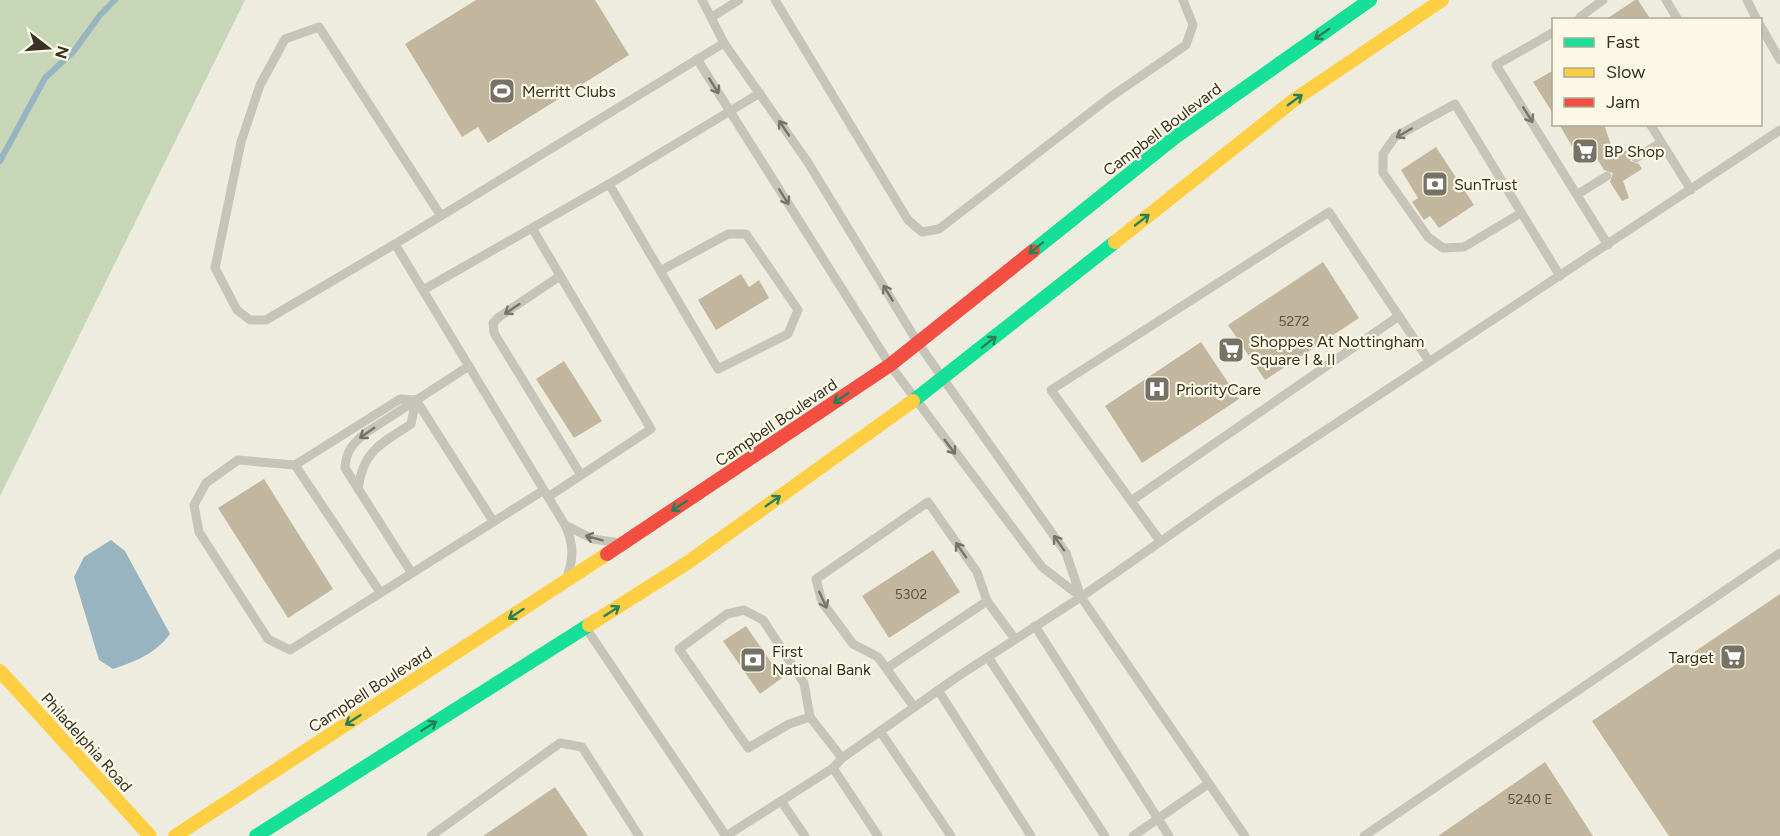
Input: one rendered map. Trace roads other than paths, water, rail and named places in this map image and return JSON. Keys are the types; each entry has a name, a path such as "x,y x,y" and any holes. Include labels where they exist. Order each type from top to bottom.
{"main road":[{"name":"Campbell Boulevard","path":"175,836 565,582 890,365 1174,138 1370,0"},
{"path":"256,836 687,562 915,400 1294,100 1442,0"},
{"name":"Philadelphia Road","path":"0,670 150,836"},
{"path":"294,830 345,779"}],"lane":[{"path":"702,0 724,43 807,161 918,343 1066,552 1081,597 1245,836"},
{"path":"712,17 740,0"},
{"path":"775,0 908,220 922,232 939,229 1109,98 1186,45 1193,25 1183,0"},
{"path":"1580,18 1603,0"},
{"path":"1666,0 1677,18"},
{"path":"441,216 320,27 285,39 260,85 241,142 215,268 237,310 250,320 266,320 395,244 441,216 697,59 724,43"},
{"path":"1762,27 1780,60"},
{"path":"1552,33 1497,65 1608,245"},
{"path":"697,59 890,365 1042,567 1081,597"},
{"path":"423,290 609,184 760,93"},
{"path":"1521,213 1464,248 1443,248 1428,237 1383,173 1383,154 1395,137 1455,104 1560,276"},
{"path":"1650,126 1691,190"},
{"path":"586,628 726,836 833,768 842,758 938,690 1081,597 1160,541 1780,130"},
{"path":"1636,158 1660,143"},
{"path":"1578,194 1607,176"},
{"path":"609,184 660,271 718,369 788,334 798,310 746,234 729,234 660,271"},
{"path":"1160,541 1051,390 1329,212 1429,361"},
{"path":"416,400 400,399 296,465 238,460 206,483 194,505 199,532 268,639 290,650 493,521 581,475 651,429 532,228"},
{"path":"395,244 565,525 570,537 573,557 565,582"},
{"path":"560,276 499,317 493,323 494,333 581,475"},
{"path":"1131,501 1399,316"},
{"path":"411,572 345,468 346,456 353,443 469,366"},
{"path":"358,489 364,460 373,450 411,424 416,400"},
{"path":"416,400 493,521"},
{"path":"296,465 380,592"},
{"path":"914,707 878,657 853,644 822,602 816,579 928,502 977,572 987,601 1015,639"},
{"path":"565,525 593,539 625,542"},
{"path":"1364,836 1780,553"},
{"path":"887,669 987,601"},
{"path":"810,717 789,724 748,748 679,649 727,614 744,610 763,620 804,683 810,717 842,758"},
{"path":"1035,626 1169,836"},
{"path":"988,657 1105,836"},
{"path":"938,690 1031,836"},
{"path":"880,732 951,836"},
{"path":"430,836 560,743 582,747 639,836"},
{"path":"833,768 878,836"},
{"path":"1133,836 1208,783"},
{"path":"781,801 805,836"}],"water":[{"path":"111,540 125,551 170,634 151,652 113,669 99,660 74,577 84,557"}],"waterway":[{"path":"0,161 45,78 74,51 100,15 115,0"}],"place":[{"name":"Merritt Clubs","path":"502,91"},
{"name":"BP Shop","path":"1585,151"},
{"name":"SunTrust","path":"1435,184"},
{"name":"Shoppes At Nottingham Square I & II","path":"1231,350"},
{"name":"PriorityCare","path":"1157,389"},
{"name":"Target","path":"1733,657"},
{"name":"First National Bank","path":"753,660"}]}
